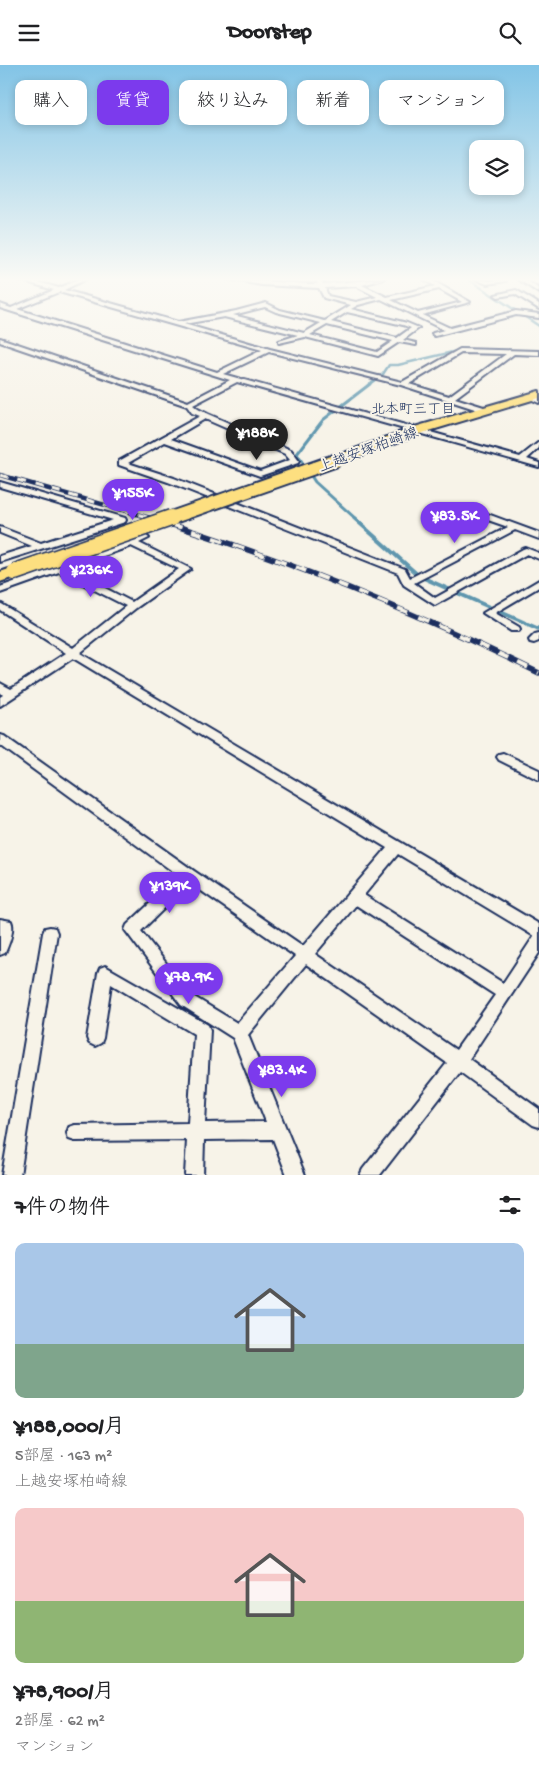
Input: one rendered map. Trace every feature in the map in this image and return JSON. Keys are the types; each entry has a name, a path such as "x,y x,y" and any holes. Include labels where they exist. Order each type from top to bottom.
{"main road":[{"name":"上越安塚柏崎線","path":"0,577 337,461 415,431 484,410 536,397"}],"street":[{"path":"81,331 237,379 539,465"},
{"path":"203,331 268,350 404,384 484,410"},
{"path":"289,331 378,355 412,331"},
{"path":"281,343 313,331"},
{"path":"360,331 414,344"},
{"path":"435,334 447,331"},
{"path":"0,340 179,402 189,403 237,379"},
{"path":"217,373 268,350"},
{"path":"404,384 460,351 539,353"},
{"path":"450,399 513,352"},
{"path":"165,439 260,474 296,461 288,452 195,411 189,403"},
{"path":"205,416 122,463 171,480 402,571 407,583 435,602 526,551 539,556"},
{"path":"522,460 539,445"},
{"path":"0,484 122,520 145,538 0,590"},
{"path":"471,511 539,536"},
{"path":"0,559 122,520"},
{"path":"407,583 515,527"},
{"path":"0,530 41,545"},
{"path":"0,702 73,653 133,606 186,569 131,543"},
{"path":"61,569 133,606"},
{"path":"515,629 488,613 539,583"},
{"path":"0,606 73,653 539,933"},
{"path":"0,687 10,694"},
{"path":"0,739 189,875 305,954 539,1119"},
{"path":"503,757 539,775"},
{"path":"240,1033 396,847"},
{"path":"189,875 132,930 186,1000 240,1033 296,1175"},
{"path":"354,896 505,993"},
{"path":"0,925 6,925 0,948"},
{"path":"11,1175 50,933"},
{"path":"369,1175 458,1061 539,941"},
{"path":"95,1038 105,973 202,1030 194,1175"},
{"path":"75,1133 278,1129"}],"waterway":[{"path":"368,385 383,374 389,365 398,365 461,350"},
{"path":"356,519 315,482 297,454 323,420 370,384"},
{"path":"354,518 419,576 539,629"}],"railway":[{"path":"0,475 154,519"},
{"path":"150,518 250,550 347,587 444,628 539,673"}],"district":[{"name":"北本町三丁目","path":"413,408"}]}
